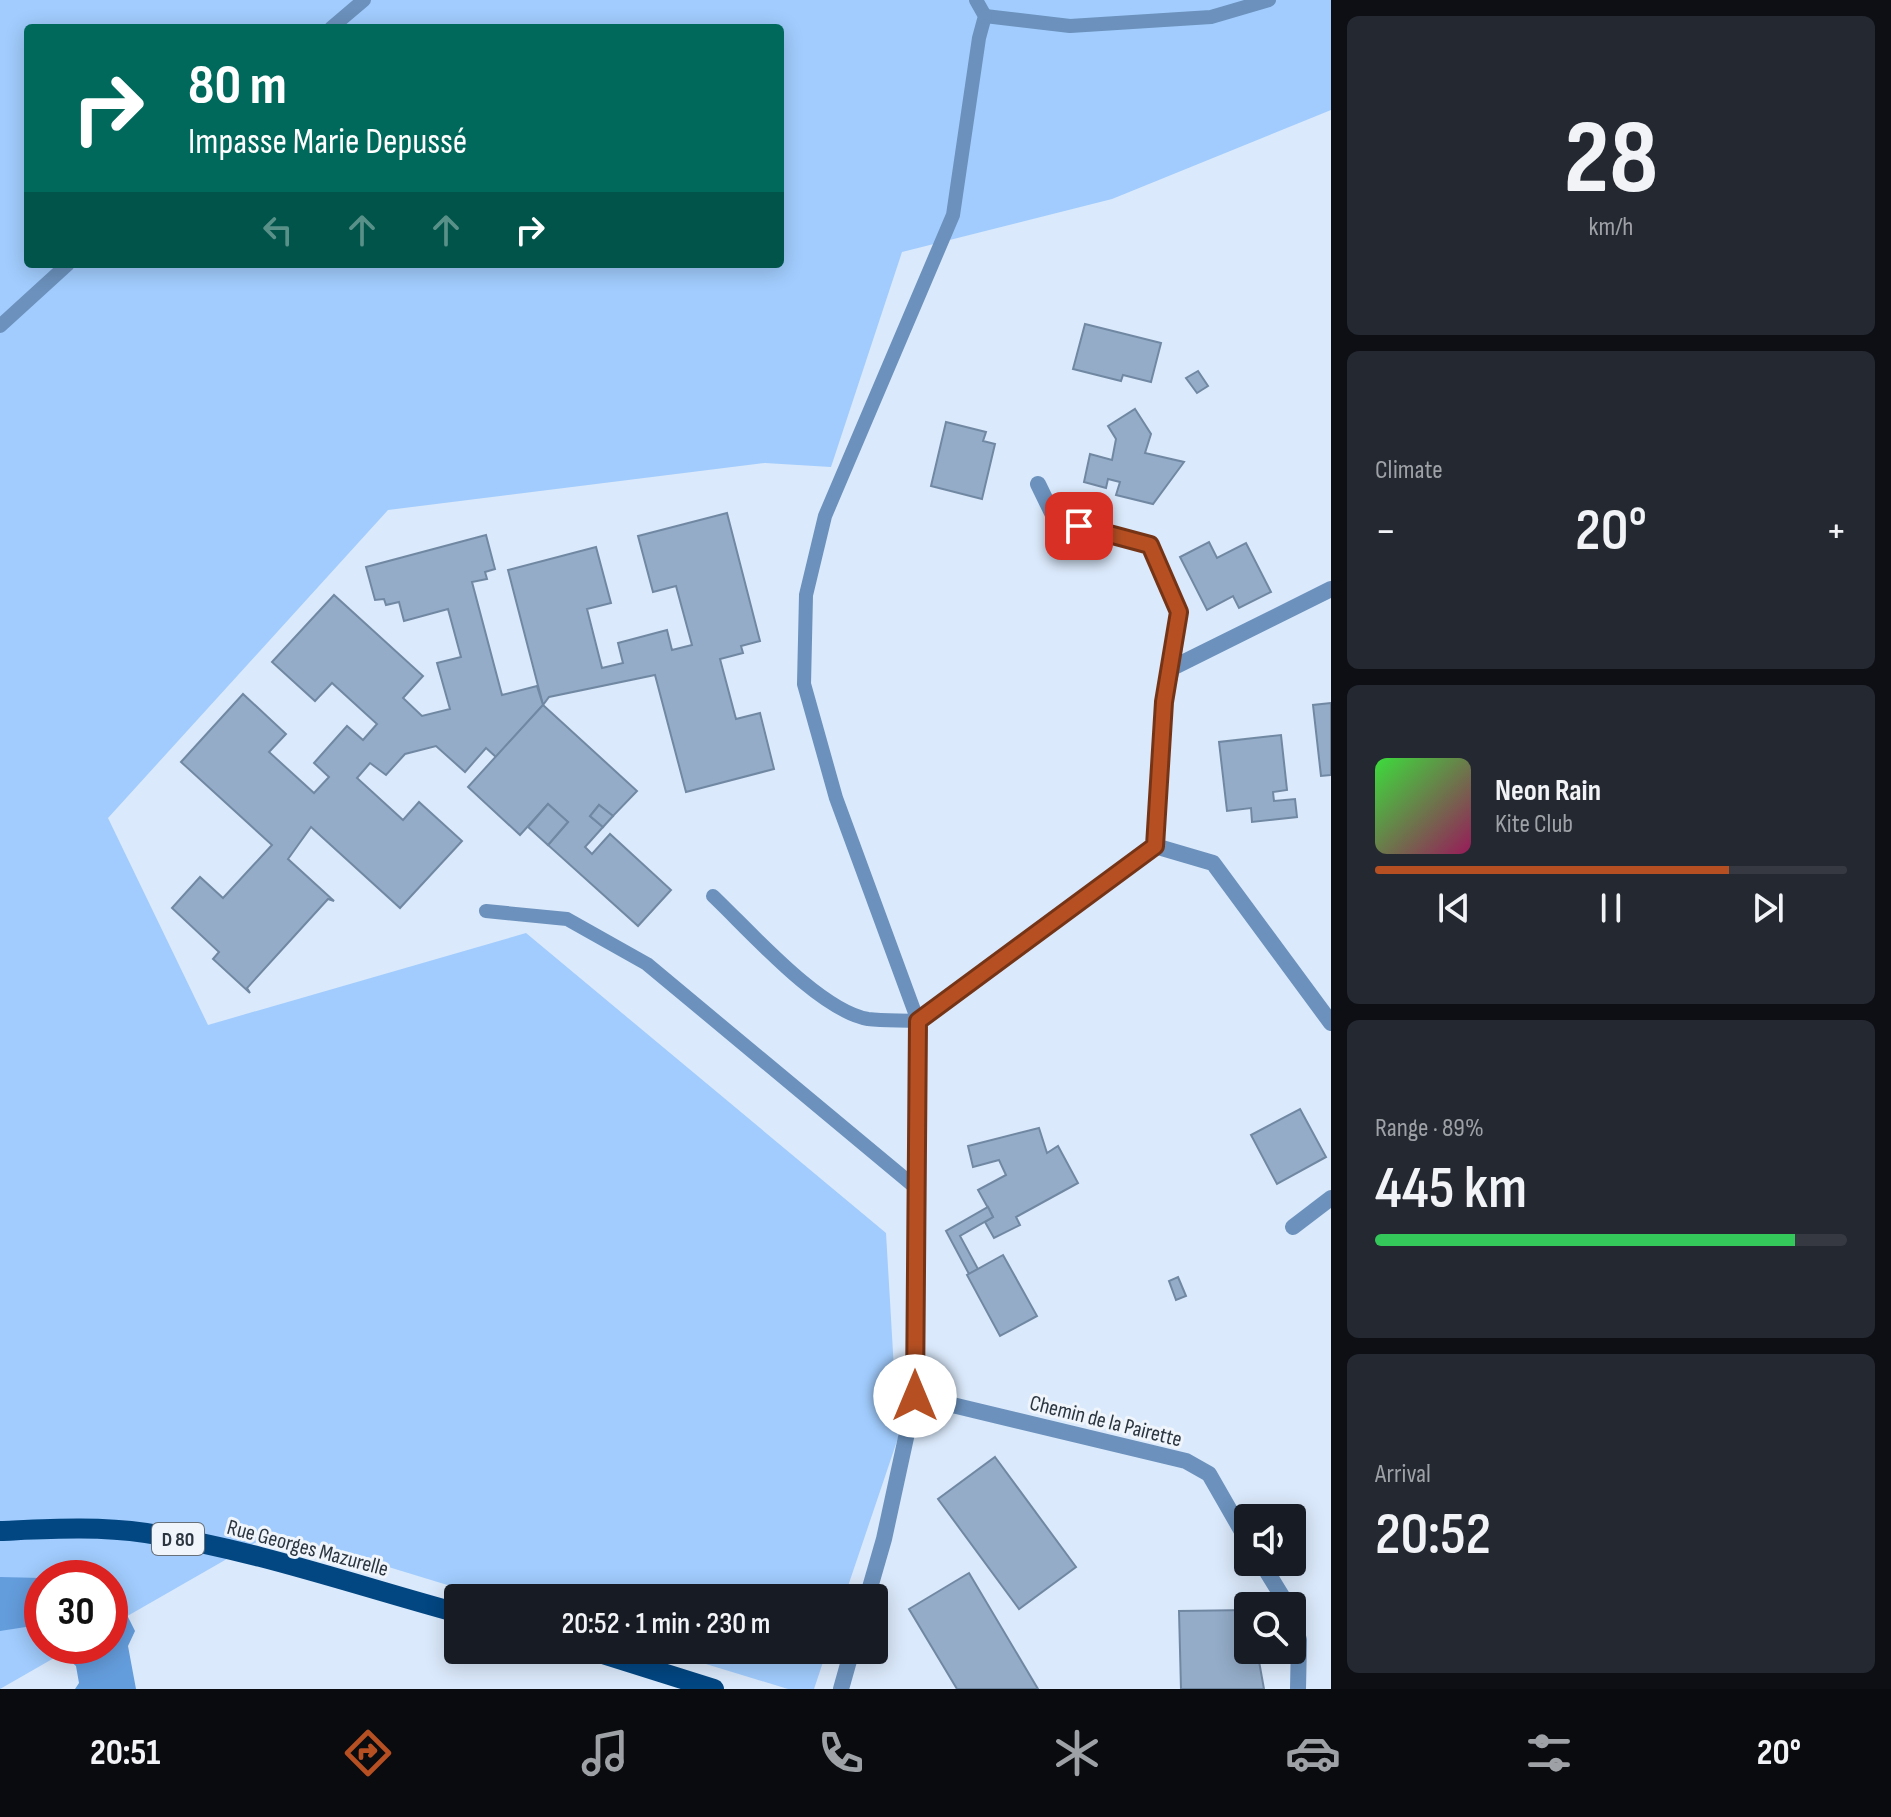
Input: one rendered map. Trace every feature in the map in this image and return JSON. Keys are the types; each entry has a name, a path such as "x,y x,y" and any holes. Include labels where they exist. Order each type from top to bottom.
{"main road":[{"name":"Rue Georges Mazurelle","path":"0,1531 83,1528 145,1533 260,1557 444,1609"},
{"path":"635,1664 714,1689"}],"street":[{"path":"871,1584 915,1396 918,1021 1155,846 1164,702 1179,612 1150,545 1055,519 1038,484"},
{"path":"1172,668 1331,589"},
{"path":"1155,846 1213,863 1331,1023"},
{"path":"1293,1227 1331,1198"},
{"name":"Chemin de la Pairette","path":"915,1396 1186,1461 1209,1474 1234,1518"},
{"path":"841,1689 848,1664"},
{"path":"1298,1689 1299,1664"}],"lane":[{"path":"336,24 364,0"},
{"path":"713,896 802,981 843,1010 867,1019 918,1021 836,798 804,684 806,595 825,516 953,215 979,38 985,16 976,0"},
{"path":"985,16 1070,26 1211,17 1269,0"},
{"path":"0,326 64,268"},
{"path":"486,911 567,919 647,964 915,1187"}],"shaded area":[{"path":"0,0 1331,0 1331,110 1112,199 902,252 831,467 765,463 388,510 108,818 208,1025 526,933 886,1233 898,1438 849,1584 444,1584 274,1532 128,1616 128,1560 24,1560 24,1664 44,1664 0,1689"},
{"path":"0,1577 24,1578 24,1627 0,1631"},
{"path":"128,1617 135,1631 128,1646"},
{"path":"128,1646 136,1689 75,1689 79,1683 74,1664 128,1664"},
{"path":"706,1664 822,1664 814,1689 788,1689"}],"building":[{"path":"1085,324 1161,343 1151,382 1123,375 1121,381 1073,369"},
{"path":"1198,371 1208,386 1197,393 1186,378"},
{"path":"1135,409 1151,434 1145,453 1184,462 1153,504 1116,495 1120,482 1108,479 1106,488 1084,482 1090,454 1112,460 1116,439 1108,426"},
{"path":"946,422 986,432 983,441 995,444 982,499 931,486"},
{"path":"727,513 760,641 741,646 743,653 720,659 736,719 760,713 774,769 686,792 655,675 549,697 543,705 508,570 596,547 611,603 587,609 602,668 623,663 618,643 667,630 672,650 692,645 676,586 653,592 638,536"},
{"path":"486,535 495,569 485,572 487,579 472,582 502,695 537,686 543,705 496,757 486,748 465,772 436,746 405,754 386,775 370,763 357,778 403,820 419,802 462,841 400,908 311,827 288,859 334,901 328,899 247,988 250,993 213,959 219,952 172,908 200,877 223,898 272,845 181,762 243,694 286,734 269,752 314,793 329,777 314,763 347,726 363,740 377,724 332,683 315,701 272,662 334,595 423,676 403,698 422,716 450,709 437,663 461,657 448,609 404,621 399,602 386,605 384,599 375,600 366,567"},
{"path":"1209,542 1217,558 1246,543 1271,592 1239,608 1233,596 1207,610 1180,557"},
{"path":"1331,703 1331,775 1321,776 1313,705"},
{"path":"543,705 637,791 613,816 599,805 590,816 603,827 585,847 592,854 610,834 671,890 638,926 548,845 568,822 548,804 520,835 468,787"},
{"path":"1281,735 1287,790 1273,792 1274,801 1295,799 1297,817 1252,822 1251,808 1227,811 1219,742"},
{"path":"548,804 568,822 548,845 528,827"},
{"path":"599,805 613,816 603,827 590,816"},
{"path":"1300,1109 1326,1157 1277,1184 1251,1135"},
{"path":"1039,1128 1047,1153 1058,1146 1078,1183 1016,1217 1020,1225 994,1238 985,1222 993,1217 978,1190 1006,1175 999,1160 973,1167 968,1146"},
{"path":"988,1207 993,1217 960,1236 978,1269 969,1274 946,1231"},
{"path":"1003,1255 1037,1316 1000,1336 967,1275"},
{"path":"1178,1277 1186,1296 1176,1300 1169,1281"},
{"path":"995,1457 1076,1567 1019,1609 938,1499"},
{"path":"969,1573 1038,1689 957,1689 909,1609"},
{"path":"1234,1610 1234,1664 1260,1664 1264,1689 1181,1689 1179,1611"}],"route":[{"path":"915,1396 918,1021 1155,846 1164,702 1179,612 1150,545 1079,526"}]}
